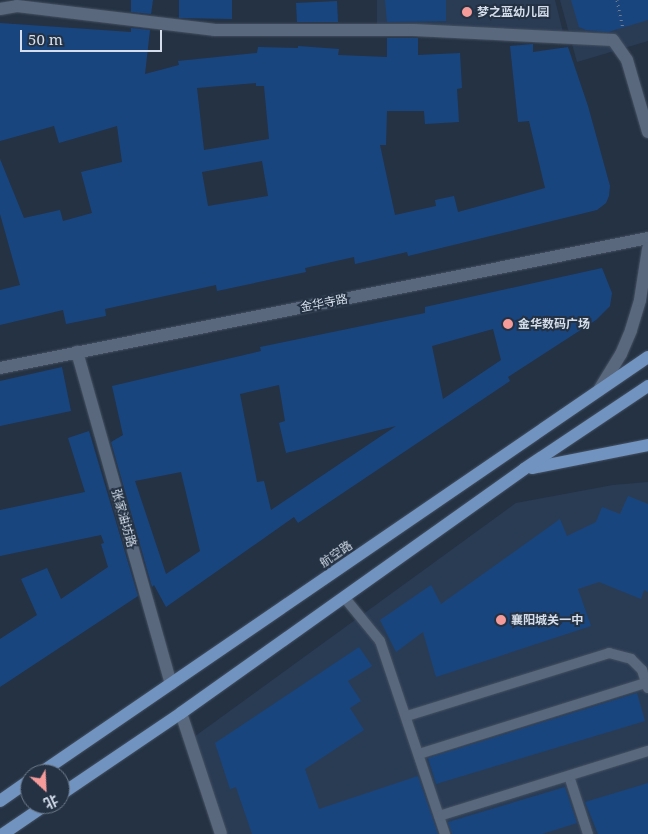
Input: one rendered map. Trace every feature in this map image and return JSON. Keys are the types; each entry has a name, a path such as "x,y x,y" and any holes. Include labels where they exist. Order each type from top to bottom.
{"main road":[{"name":"航空路","path":"54,764 648,356"},
{"path":"70,788 181,713 524,469 648,386"},
{"path":"524,469 648,445"},
{"path":"0,801 20,787"},
{"path":"2,834 32,814"}],"street":[{"path":"0,9 17,6 214,30 414,30 614,40 627,60 648,132"},
{"name":"金华寺路","path":"0,368 648,238"},
{"path":"599,390 621,354 631,330 640,300 648,249"},
{"name":"张家油坊路","path":"77,352 171,684"},
{"path":"181,713 221,834"}],"lane":[{"path":"344,597 380,641 407,716 445,834"},
{"path":"407,716 610,652 632,659 642,670 647,686 419,754"},
{"path":"439,816 648,751"},
{"path":"569,776 588,834"}],"shaded area":[{"name":"梦之蓝幼儿园","path":"377,0 555,0 563,32 377,24"},
{"path":"560,0 648,0 648,41 577,62"},
{"name":"襄阳城关一中","path":"648,482 648,834 227,834 194,737 516,503 613,485"}],"building":[{"path":"131,0 153,0 151,14 131,12"},
{"path":"179,0 232,0 232,19 179,18"},
{"path":"385,0 446,0 446,21 387,22"},
{"path":"571,0 648,0 648,20 608,32 586,30 579,27"},
{"path":"337,1 338,22 297,22 296,3"},
{"path":"0,23 131,32 131,28 150,30 145,74 179,65 178,61 257,53 258,47 298,48 298,46 339,49 338,55 387,57 387,38 418,38 418,55 460,53 462,88 457,89 459,122 425,124 424,111 387,111 386,145 380,145 395,215 436,206 435,200 454,196 458,212 545,188 529,121 518,122 510,46 533,44 533,52 568,47 588,106 610,186 606,203 597,210 408,256 407,252 355,264 354,257 305,268 306,272 217,291 216,285 105,309 106,316 66,324 63,310 0,325 0,290 20,285 0,214 0,159 24,218 60,210 63,221 92,213 81,172 122,162 117,126 59,143 54,126 0,141","holes":["256,83 256,86 264,86 269,139 204,150 197,88","262,161 268,196 208,206 202,172"]},
{"path":"602,268 612,293 610,306 596,320 508,377 510,381 298,523 294,517 166,607 154,585 152,587 111,442 123,435 112,386 261,351 260,347 425,313 425,307","holes":["493,329 501,360 443,399 432,346","279,385 285,421 279,423 286,453 396,426 271,510 264,481 257,482 240,394","181,472 200,551 166,574 135,481"]},
{"path":"62,367 71,411 0,426 0,381"},
{"path":"89,431 138,596 0,687 0,639 37,615 21,579 47,568 61,599 108,567 101,544 104,543 101,535 0,556 0,510 85,492 68,438"},
{"path":"628,496 648,504 648,592 644,590 641,599 599,582 578,589 591,626 436,677 423,632 396,652 380,620 431,585 441,604 560,519 567,536 596,522 602,507 620,514"},
{"path":"359,647 372,666 348,681 361,701 350,708 364,730 305,769 319,809 418,776 438,834 252,834 236,787 230,789 215,743"},
{"path":"637,693 645,721 436,784 428,758"},
{"path":"648,783 648,834 598,834 585,802"},
{"path":"565,787 577,823 542,834 452,834 448,822"}],"place":[{"name":"梦之蓝幼儿园","path":"467,12"},
{"name":"金华数码广场","path":"508,324"},
{"name":"襄阳城关一中","path":"501,620"}]}
